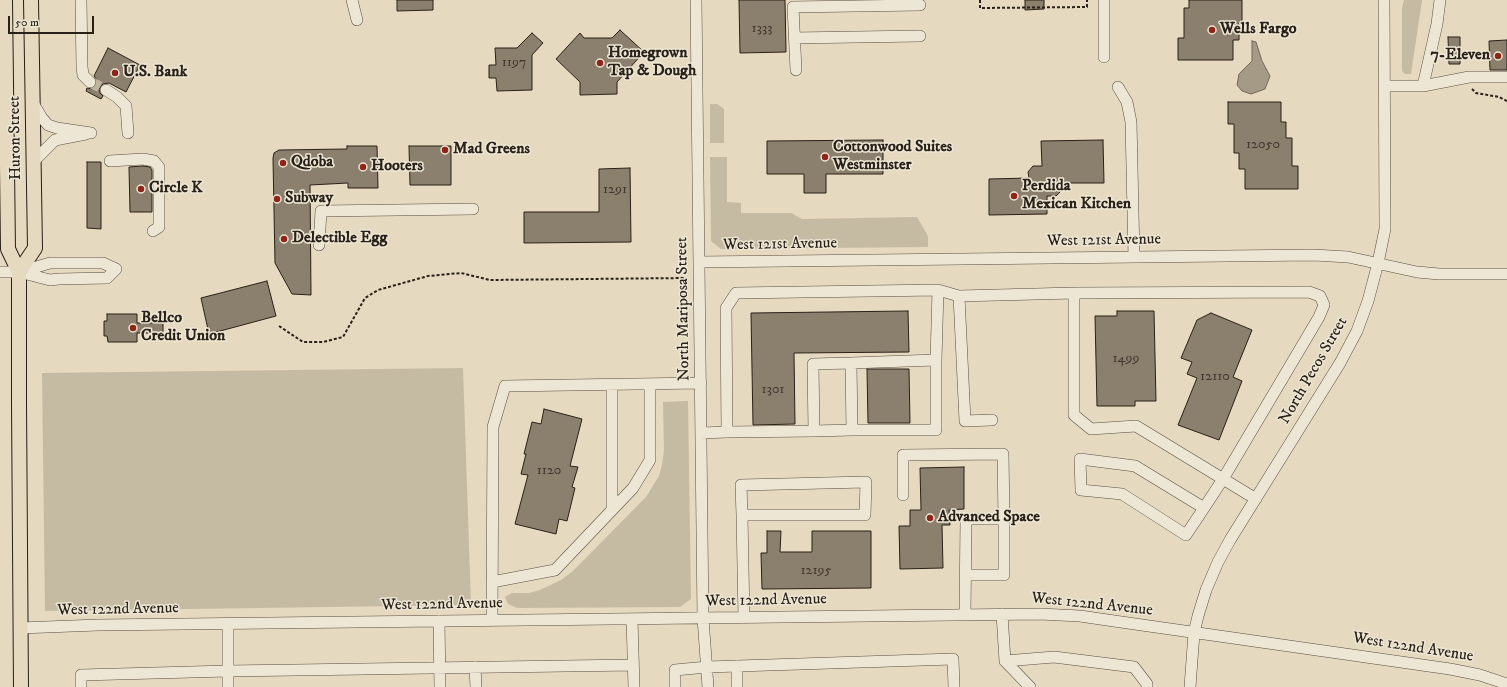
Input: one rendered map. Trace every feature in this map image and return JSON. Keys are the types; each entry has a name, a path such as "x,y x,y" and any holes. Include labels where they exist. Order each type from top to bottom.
{"main road":[{"name":"Huron Street","path":"5,0 8,249 20,272 21,687"},
{"name":"Huron Street","path":"20,272 35,248 31,0"}],"street":[{"path":"352,0 357,20 361,0"},
{"name":"North Mariposa Street","path":"696,0 703,618 708,687"},
{"path":"1104,0 1104,57"},
{"name":"North Pecos Street","path":"1190,687 1194,633 1202,603 1218,562 1230,540 1340,363 1357,331 1368,301 1378,262 1384,229 1384,0"},
{"path":"1423,86 1437,24 1440,0"},
{"path":"81,1 82,68 83,76 90,82"},
{"path":"796,70 793,7 920,5"},
{"path":"794,38 920,36"},
{"path":"1384,86 1423,86 1470,77 1507,77"},
{"path":"1118,87 1127,102 1131,122 1134,257"},
{"path":"106,90 117,97 126,106 128,133"},
{"path":"33,103 48,125 57,128 92,133 55,140 34,161"},
{"path":"110,161 154,161 159,167 159,227 153,231"},
{"path":"319,245 321,211 473,209"},
{"name":"West 121st Avenue","path":"699,262 1314,254 1342,256 1378,262 1417,272 1439,274 1507,274"},
{"path":"0,272 20,272 50,280 107,278 116,269 103,263 50,263 20,272"},
{"path":"701,433 936,430 938,290"},
{"path":"727,432 726,308 736,293 938,290 960,296 1074,293 1309,292 1320,296 1324,305 1319,317 1223,479 1204,508 1186,535 1122,494 1081,490 1080,460 1135,466 1204,508"},
{"path":"1074,293 1074,415 1090,429 1136,426 1256,499"},
{"path":"960,296 965,421 992,420"},
{"path":"814,431 813,364 936,360"},
{"path":"851,363 852,430"},
{"path":"492,621 493,427 506,386 701,383"},
{"path":"492,582 555,570 633,488 650,460 650,384"},
{"path":"612,385 612,510"},
{"path":"903,495 903,455 1004,454 1004,575 966,576"},
{"path":"742,515 865,516 866,482 741,485 744,618"},
{"path":"965,615 966,519 1004,519"},
{"path":"1002,614 1005,661 1030,687"},
{"name":"West 122nd Avenue","path":"20,628 98,625 1040,614 1080,616 1456,670 1480,675 1507,684"},
{"path":"632,619 634,687"},
{"path":"439,621 440,687"},
{"path":"228,624 228,687"},
{"path":"1005,661 1054,657 1134,667 1147,684 1147,687"},
{"path":"675,687 675,670 707,666 954,659 954,687"},
{"path":"81,687 81,675 228,671 633,665"},
{"path":"737,666 737,687"},
{"path":"475,667 476,687"}],"path":[{"path":"980,0 980,8 1087,7 1087,0"},
{"path":"1470,77 1470,86 1476,93 1499,97 1507,101"},
{"path":"279,326 303,342 323,342 343,337 365,298 378,290 435,276 461,273 490,280 686,278"}],"shaded area":[{"path":"1404,0 1422,0 1411,74 1405,74 1402,71 1402,8"},
{"path":"1252,41 1256,42 1262,61 1270,76 1265,89 1251,94 1242,91 1237,85 1239,74 1252,61"},
{"path":"710,104 717,104 724,109 724,143 710,143"},
{"path":"710,157 727,157 727,202 741,203 741,213 791,213 802,219 917,217 928,236 928,247 721,249 711,241"},
{"path":"463,368 471,605 45,611 42,373"},
{"path":"688,401 691,599 680,607 517,608 508,604 505,597 512,593 529,593 540,590 561,580 573,571 646,497 659,476 662,465 664,450 663,402"}],"building":[{"path":"397,0 433,0 433,10 397,11"},
{"path":"739,0 785,0 786,52 740,53"},
{"path":"1025,0 1044,0 1044,9 1025,10"},
{"name":"Wells Fargo","path":"1189,0 1242,0 1242,22 1239,23 1239,40 1233,40 1233,60 1178,60 1178,38 1184,38 1184,8 1189,8"},
{"path":"620,30 644,52 617,82 617,94 580,95 580,82 556,59 580,33 584,38 612,38"},
{"path":"532,33 543,43 532,55 532,90 497,91 496,78 489,78 489,65 496,65 495,48 517,48"},
{"path":"1448,37 1460,37 1460,64 1449,64"},
{"name":"7-Eleven","path":"1507,40 1507,70 1490,70 1489,41"},
{"name":"U.S. Bank","path":"108,48 140,65 126,92 109,83 103,84 99,89 103,96 101,99 86,91 87,88 92,89 97,84 97,80 94,76"},
{"path":"1228,102 1281,102 1281,122 1286,122 1286,138 1292,138 1292,166 1298,166 1298,189 1245,189 1245,169 1239,169 1239,153 1234,153 1234,124 1228,124"},
{"name":"Cottonwood Suites Westminster","path":"883,140 883,174 826,174 826,193 804,193 804,174 767,174 767,141"},
{"path":"1103,140 1104,183 1060,183 1060,192 1056,196 1047,196 1047,214 989,215 989,179 1029,178 1028,172 1033,166 1042,166 1041,141"},
{"path":"347,146 377,146 378,188 348,188 348,183 310,185 311,295 292,294 275,263 274,153 279,150 347,149"},
{"path":"409,146 451,146 451,185 410,185"},
{"name":"Circle K","path":"87,162 101,162 101,229 87,228"},
{"name":"Circle K","path":"129,167 150,167 152,170 152,212 130,212"},
{"path":"630,168 631,242 524,243 524,212 599,212 599,169"},
{"path":"267,281 276,316 209,334 201,298"},
{"path":"908,311 909,352 794,353 795,424 753,425 751,313"},
{"path":"1117,311 1154,311 1156,401 1135,401 1135,406 1097,406 1095,316 1117,316"},
{"path":"1211,313 1252,330 1233,377 1242,381 1219,440 1178,425 1197,378 1187,374 1192,362 1181,358 1197,320"},
{"name":"Bellco Credit Union","path":"107,314 137,314 137,323 163,323 163,333 137,333 137,342 108,342 107,336 104,336 104,321 107,321"},
{"path":"867,369 909,369 910,423 868,423"},
{"path":"544,409 582,419 570,466 578,467 572,487 575,488 567,521 559,519 556,534 515,524 528,475 521,474 526,454 524,454 532,422 541,424"},
{"name":"Advanced Space","path":"964,467 964,509 949,510 950,525 942,525 943,568 900,569 899,526 910,526 910,510 921,510 920,468"},
{"path":"767,531 781,531 780,552 812,552 812,531 871,531 871,588 762,589 761,553 767,553"}],"tunnel":[{"path":"90,82 106,90"}],"place":[{"name":"Wells Fargo","path":"1212,30"},
{"name":"7-Eleven","path":"1498,56"},
{"name":"Homegrown Tap & Dough","path":"600,63"},
{"name":"U.S. Bank","path":"115,73"},
{"name":"Mad Greens","path":"445,150"},
{"name":"Cottonwood Suites Westminster","path":"825,157"},
{"name":"Qdoba","path":"283,163"},
{"name":"Hooters","path":"363,167"},
{"name":"Circle K","path":"141,189"},
{"name":"Perdida Mexican Kitchen","path":"1014,196"},
{"name":"Subway","path":"277,199"},
{"name":"Delectible Egg","path":"284,239"},
{"name":"Bellco Credit Union","path":"133,328"},
{"name":"Advanced Space","path":"930,518"}]}
